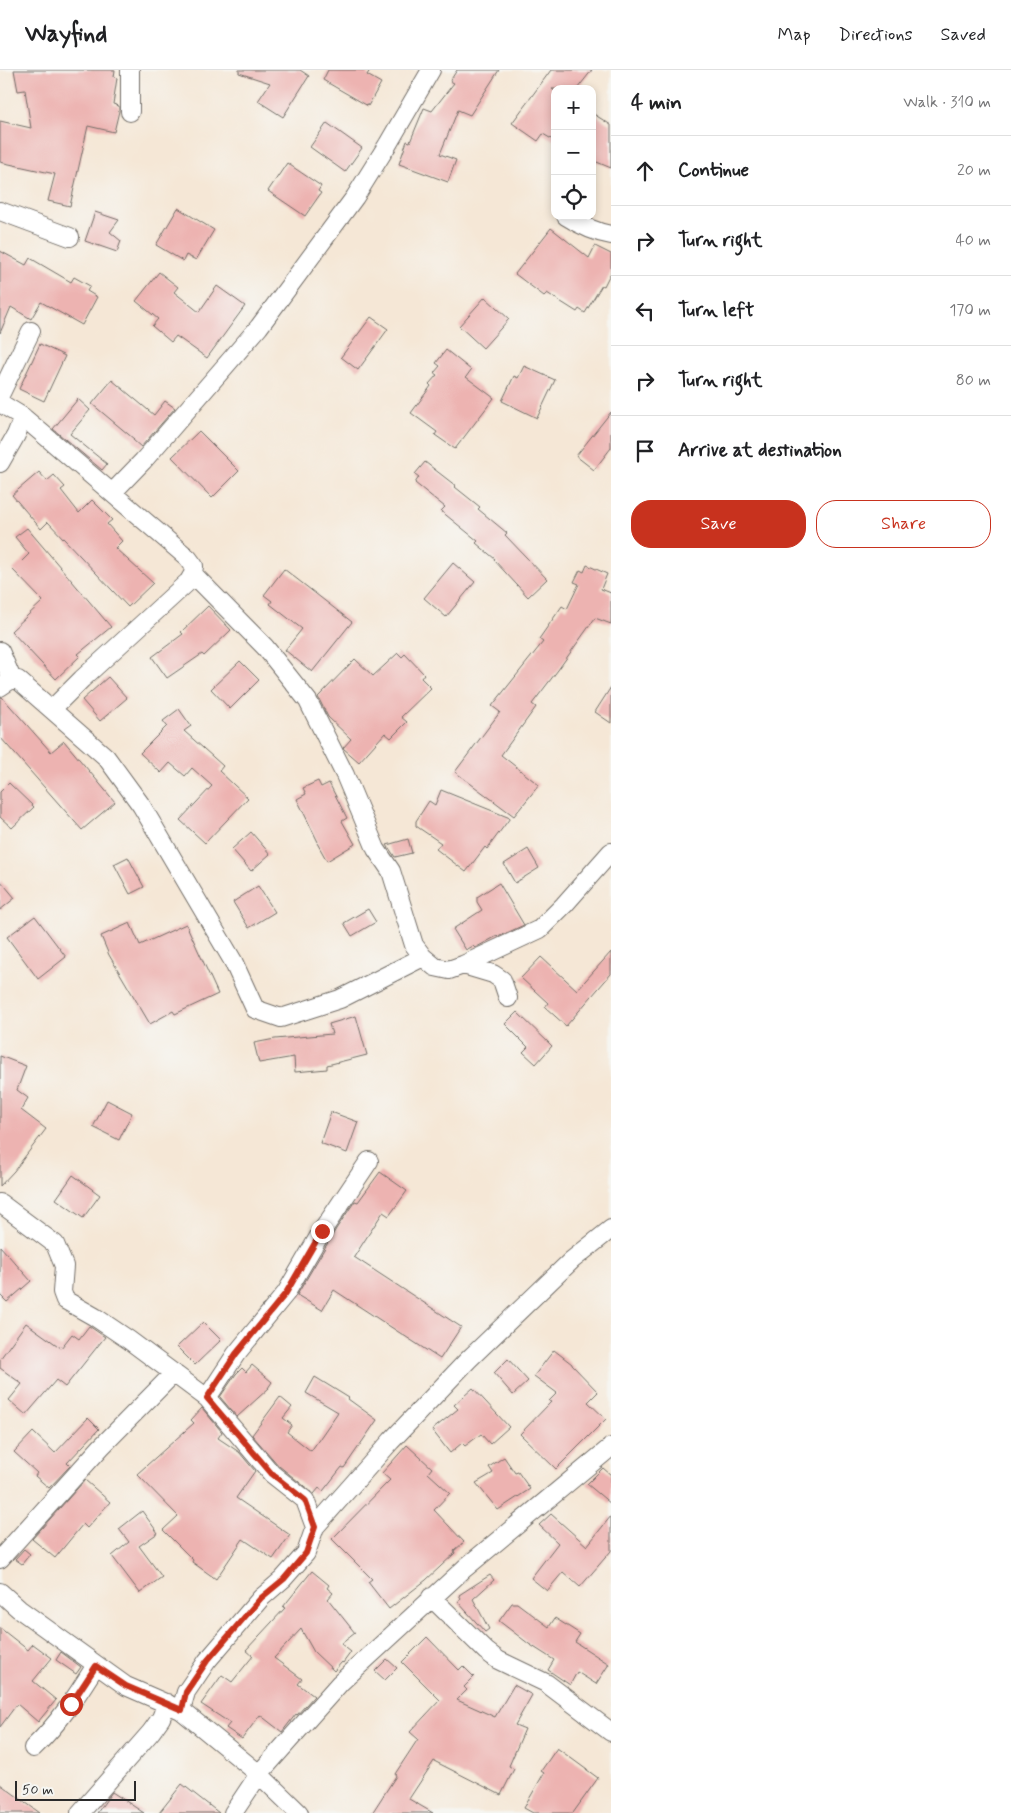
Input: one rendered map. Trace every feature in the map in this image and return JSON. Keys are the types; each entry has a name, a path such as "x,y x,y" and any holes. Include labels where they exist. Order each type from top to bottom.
{"street":[{"path":"130,70 130,112"},
{"path":"112,493 143,461 265,319 355,197 430,70"},
{"path":"0,211 70,237"},
{"path":"574,220 591,229 611,235"},
{"path":"0,395 31,331"},
{"path":"0,403 23,417 188,558 194,566 193,574 189,581 52,708"},
{"path":"0,463 23,417"},
{"path":"193,574 265,647 308,701 345,775 376,849 391,871 414,945 422,957 435,967 450,970 540,929 564,906 611,852"},
{"path":"0,651 6,683 18,680 52,708 106,757 141,805 233,961 255,1009 281,1018 340,999 422,957"},
{"path":"463,965 493,974 502,980 508,998"},
{"path":"207,1398 236,1354 286,1293 322,1231 369,1161"},
{"path":"0,1203 55,1244 64,1266 62,1292 65,1300 102,1322 207,1398 272,1474 305,1500 315,1527"},
{"path":"80,1813 161,1718 174,1707 207,1661 255,1604 284,1579 306,1553 315,1527 391,1441 468,1360 572,1260 611,1228"},
{"path":"0,1559 101,1447 174,1373"},
{"path":"233,1813 259,1774 340,1683 432,1597 611,1447"},
{"path":"0,1592 19,1609 126,1686 174,1707 259,1774 298,1813"},
{"path":"432,1597 486,1651 498,1660 546,1683 611,1732"},
{"path":"33,1748 53,1729 96,1666"}],"building":[{"path":"14,70 115,70 114,77 117,78 113,104 119,106 119,111 114,132 88,126 70,206 48,201 55,174 0,162 0,121 31,128 25,90 18,91"},
{"path":"239,70 300,70 309,76 283,117 258,101 270,83 239,73"},
{"path":"328,70 370,70 367,75 381,83 368,106 323,80"},
{"path":"457,70 499,70 470,115 458,110 440,154 456,160 448,182 399,164 407,141 410,142 424,108 432,111 454,83 450,81"},
{"path":"551,70 592,70 580,85 551,85 551,139 543,134 538,141 512,123"},
{"path":"596,116 611,125 611,168 596,162"},
{"path":"327,123 362,148 345,172 310,147"},
{"path":"287,163 321,186 318,191 321,193 305,216 268,191"},
{"path":"178,208 214,230 196,260 186,255 183,261 156,245"},
{"path":"95,212 119,220 110,232 121,241 117,252 85,241"},
{"path":"551,228 589,258 595,246 611,254 611,272 604,286 602,285 585,313 579,309 577,312 547,293 544,296 515,274"},
{"path":"0,251 26,265 30,258 71,282 74,277 90,286 87,291 97,297 82,325 41,302 31,319 11,307 0,333"},
{"path":"159,272 178,287 174,292 199,312 217,286 245,306 207,358 176,336 171,342 152,326 158,319 136,301"},
{"path":"485,297 509,319 483,348 459,326"},
{"path":"371,317 388,329 358,370 341,357"},
{"path":"40,344 65,356 44,401 19,389"},
{"path":"446,350 471,370 466,377 494,398 455,449 435,435 437,432 411,413 431,386 429,384 437,375 434,373 440,366 436,363"},
{"path":"524,366 555,380 537,418 502,401 514,376 518,378"},
{"path":"112,380 154,415 165,401 175,408 141,447 92,404"},
{"path":"78,399 90,410 70,434 107,464 102,470 53,429"},
{"path":"611,412 611,448 594,470 576,456"},
{"path":"199,431 239,471 212,498 172,457"},
{"path":"425,462 480,507 478,509 507,533 505,535 547,579 528,597 495,559 476,543 478,541 441,511 445,507 415,483 419,477 415,474"},
{"path":"39,472 47,481 54,475 65,487 61,490 79,513 92,500 112,520 107,524 122,541 115,548 153,583 128,607 48,522 41,529 12,495"},
{"path":"27,528 111,627 78,654 80,656 56,679 11,631 43,601 13,570 29,554 15,537"},
{"path":"453,563 475,582 446,617 424,598"},
{"path":"587,565 607,574 601,589 611,593 611,624 595,618 532,704 536,707 501,755 539,785 514,816 455,772 500,712 492,706 543,642 539,639 562,606 567,609 579,584 574,582 580,570 584,572"},
{"path":"284,569 352,622 312,672 285,650 302,629 270,604 272,601 264,595"},
{"path":"208,606 231,630 204,656 202,654 167,678 152,657 183,634 181,632"},
{"path":"398,653 402,657 405,654 424,674 421,678 431,688 401,717 407,722 391,738 385,733 359,762 343,748 351,739 328,717 318,697 355,659 373,676"},
{"path":"240,661 259,680 230,709 211,689"},
{"path":"108,677 127,698 100,721 82,700"},
{"path":"611,687 611,723 595,712"},
{"path":"2,697 51,752 64,741 115,802 82,830 0,737 0,698"},
{"path":"179,709 191,726 184,731 223,766 219,771 248,798 205,843 180,820 212,786 192,768 185,776 170,763 161,773 140,753 167,726 163,721"},
{"path":"318,781 321,787 329,783 347,818 342,821 355,844 327,861 297,799 306,794 303,788"},
{"path":"9,783 34,807 12,828 0,817 0,792"},
{"path":"441,790 510,818 487,849 485,847 466,872 436,849 441,843 416,826 416,821 429,801 435,805"},
{"path":"251,832 270,854 251,871 232,849"},
{"path":"408,839 412,853 395,857 387,845"},
{"path":"528,849 539,868 515,883 504,864"},
{"path":"128,857 144,887 130,894 114,864"},
{"path":"0,880 15,898 0,910"},
{"path":"499,883 524,925 497,936 475,948 473,946 466,950 453,929 482,910 477,902 477,897"},
{"path":"258,886 275,912 249,928 233,902"},
{"path":"368,909 376,922 352,936 344,923"},
{"path":"35,916 66,957 38,979 7,937"},
{"path":"130,923 140,945 186,924 218,994 175,1014 173,1011 150,1024 109,955 101,936"},
{"path":"611,952 611,974 566,1026 545,1007 548,1003 521,978 541,957 577,990"},
{"path":"517,1012 552,1046 536,1064 523,1052 528,1047 505,1024"},
{"path":"356,1016 367,1055 327,1065 327,1069 295,1072 294,1057 259,1063 254,1043 275,1039 332,1034 329,1024"},
{"path":"0,1056 26,1066 17,1090 28,1098 21,1110 46,1129 0,1186"},
{"path":"107,1100 132,1113 119,1140 93,1127"},
{"path":"331,1112 358,1122 347,1153 320,1143"},
{"path":"380,1172 407,1191 389,1216 383,1212 354,1257 461,1327 440,1359 334,1290 322,1310 297,1295 336,1229 355,1201 358,1202"},
{"path":"73,1175 100,1195 83,1218 56,1199"},
{"path":"0,1246 31,1281 7,1302 0,1295"},
{"path":"203,1322 221,1340 195,1365 177,1347"},
{"path":"26,1323 61,1348 72,1334 79,1339 89,1326 105,1337 65,1387 56,1380 26,1415 9,1400 22,1384 0,1368 0,1359"},
{"path":"554,1350 572,1364 598,1392 588,1402 606,1419 556,1469 520,1434 551,1402 549,1401 557,1393 534,1376"},
{"path":"508,1359 528,1381 513,1395 494,1373"},
{"path":"252,1365 272,1382 269,1388 237,1417 220,1397 242,1368 246,1372"},
{"path":"315,1377 349,1398 377,1420 344,1468 342,1467 323,1491 319,1488 314,1494 279,1466 252,1435 280,1397 292,1407 283,1418 292,1425 287,1432 311,1451 338,1412 306,1393"},
{"path":"473,1388 509,1427 490,1444 481,1434 465,1446 462,1443 450,1453 432,1430 458,1409 454,1405"},
{"path":"202,1408 222,1432 218,1438 239,1452 255,1471 236,1498 290,1535 273,1559 243,1539 216,1579 192,1562 193,1560 163,1530 178,1516 137,1474 194,1423 191,1420"},
{"path":"88,1418 99,1429 67,1463 70,1466 49,1488 35,1476 37,1473 14,1452 33,1432 55,1453"},
{"path":"407,1445 432,1468 428,1473 450,1493 434,1510 464,1542 426,1580 389,1609 368,1582 372,1579 332,1539 390,1480 382,1473"},
{"path":"504,1457 515,1473 518,1472 530,1489 498,1510 476,1483 493,1473 489,1467"},
{"path":"603,1468 611,1475 611,1504 587,1484"},
{"path":"85,1480 110,1502 87,1528 83,1524 55,1558 32,1539"},
{"path":"142,1511 158,1533 139,1546 162,1577 140,1593 112,1556 129,1542 119,1529"},
{"path":"551,1514 587,1546 611,1516 611,1551 580,1587 563,1572 547,1591 531,1578 558,1543 539,1525"},
{"path":"24,1549 30,1554 22,1564 15,1559"},
{"path":"312,1571 329,1585 327,1588 333,1593 328,1599 355,1633 341,1644 351,1652 334,1671 314,1652 301,1629 274,1658 302,1679 298,1684 314,1696 282,1732 260,1715 242,1739 226,1728 230,1723 201,1704 222,1675 232,1682 253,1656 246,1650 285,1608 283,1607"},
{"path":"490,1575 494,1580 473,1599 489,1629 485,1632 458,1602 461,1598 459,1595"},
{"path":"512,1603 517,1603 549,1627 555,1618 580,1634 575,1642 609,1664 596,1684 577,1672 570,1685 548,1670 554,1660 499,1621"},
{"path":"0,1628 28,1650 33,1644 52,1658 33,1681 56,1700 38,1722 17,1704 0,1727"},
{"path":"427,1637 459,1670 463,1666 474,1677 464,1687 467,1690 457,1700 495,1717 514,1685 532,1695 515,1725 525,1729 509,1766 514,1769 501,1795 434,1761 409,1799 433,1813 372,1813 418,1739 410,1732 440,1700 402,1662"},
{"path":"61,1652 81,1667 76,1674 56,1660"},
{"path":"387,1659 397,1668 385,1680 375,1671"},
{"path":"557,1748 598,1778 573,1813 533,1813 524,1808 544,1773 541,1771"},
{"path":"0,1784 40,1813 0,1813"},
{"path":"182,1784 219,1813 159,1813"},
{"path":"112,1792 144,1813 97,1813"}],"route":[{"path":"71,1704 96,1666 126,1686 182,1710 186,1692 207,1661 261,1598 284,1579 306,1553 315,1527 305,1500 272,1474 207,1398 236,1354 286,1293 322,1231"}]}
